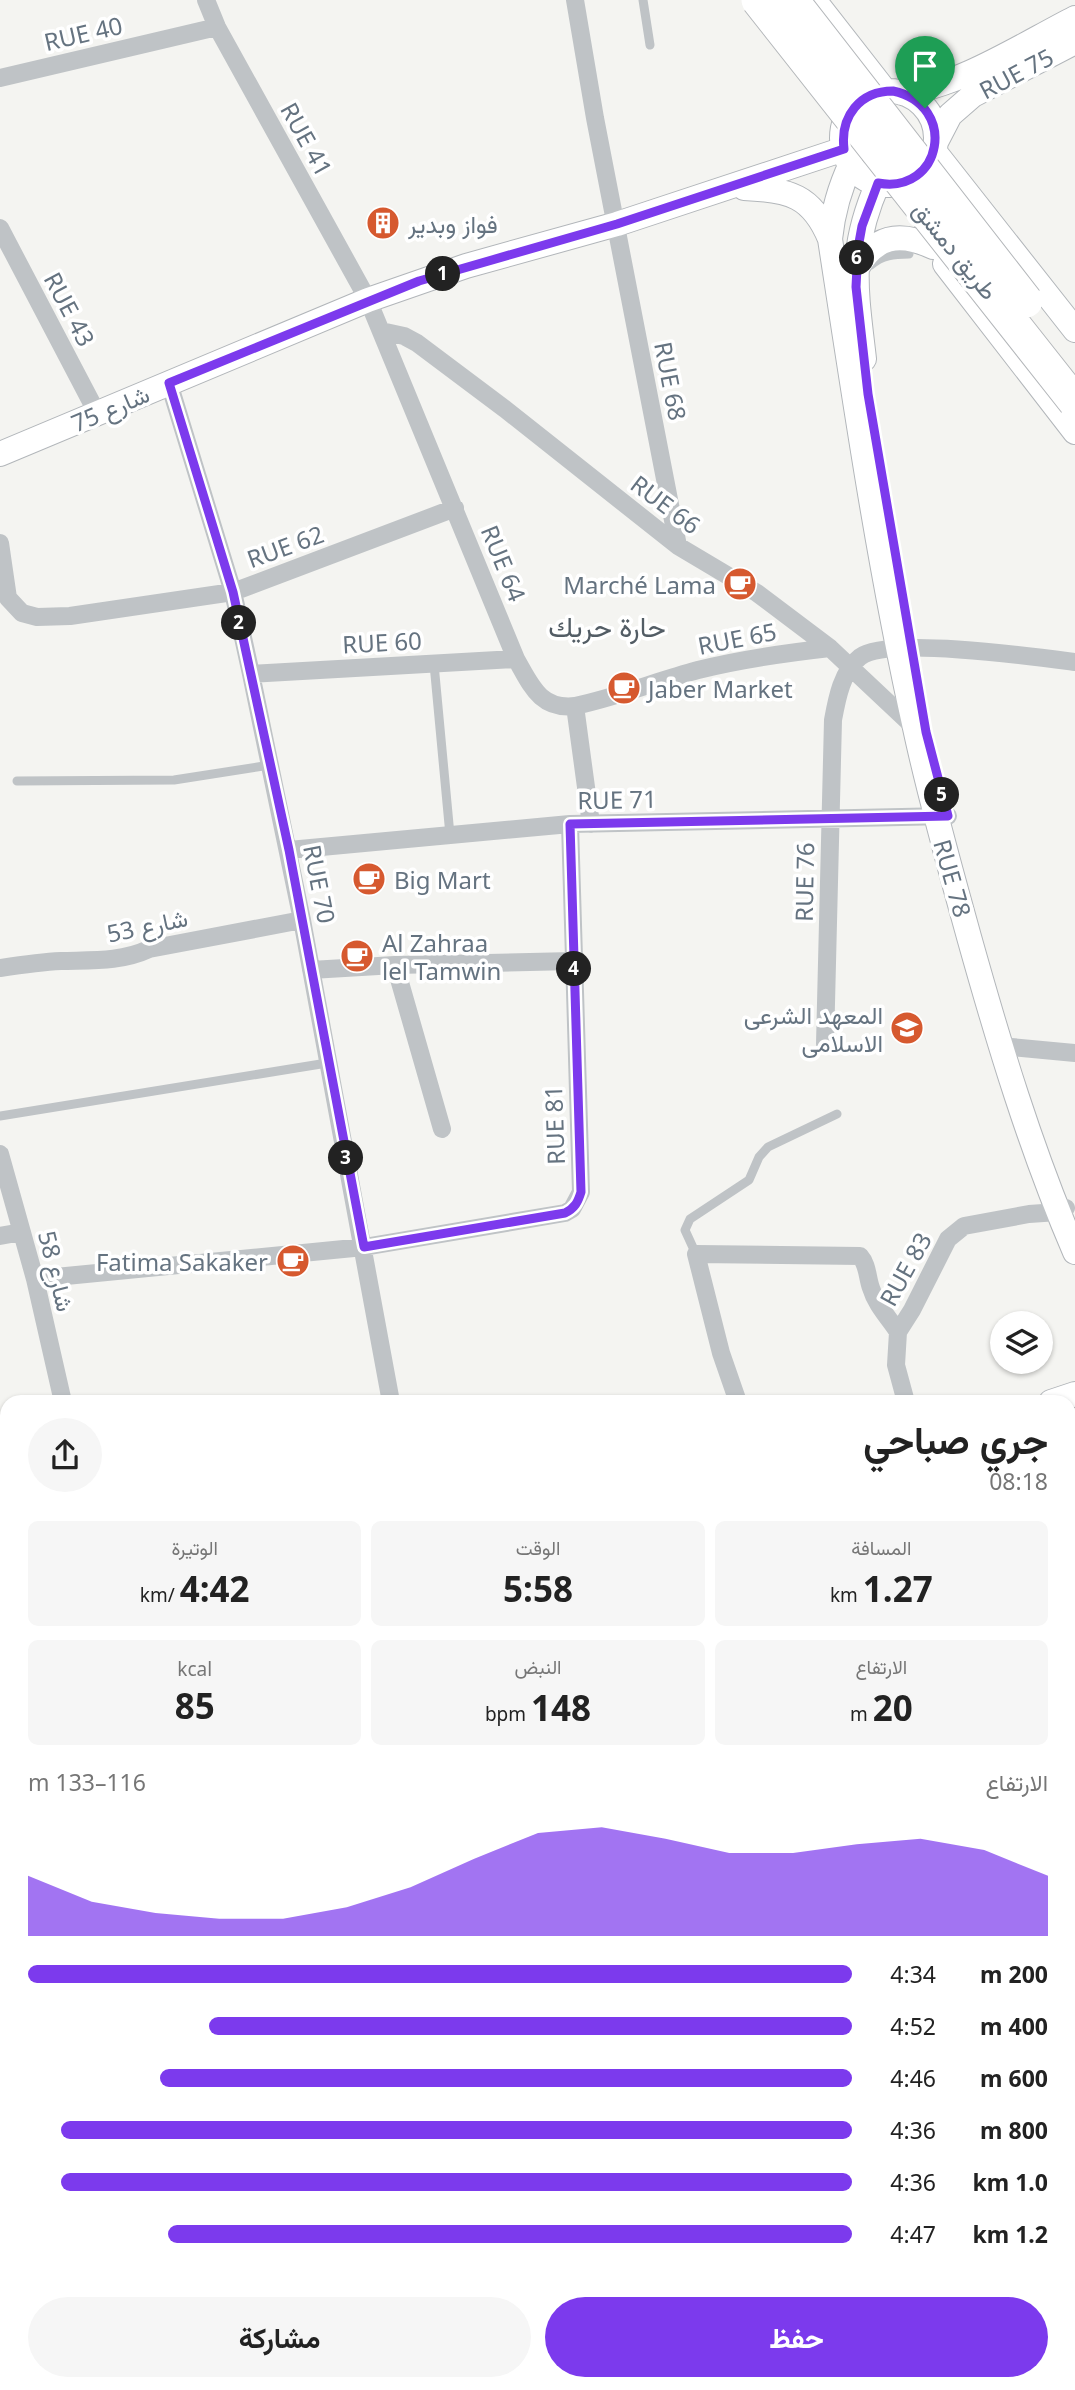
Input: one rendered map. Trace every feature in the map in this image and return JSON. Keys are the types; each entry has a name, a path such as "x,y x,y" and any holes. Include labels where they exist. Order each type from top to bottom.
{"highway":[{"name":"طريق دمشق","path":"758,0 1075,402"},
{"name":"طريق دمشق","path":"792,0 1075,364"}],"street":[{"name":"RUE 41","path":"206,0 217,27 368,300"},
{"name":"RUE 68","path":"575,0 678,546"},
{"path":"739,0 846,147 863,176 882,184 1075,432"},
{"path":"814,0 893,92"},
{"name":"RUE 75","path":"935,147 968,85 1075,18"},
{"name":"RUE 40","path":"0,78 217,27"},
{"name":"RUE 75","path":"893,92 968,85 1075,42"},
{"path":"830,239 832,213 846,147 847,118 858,103 875,93 893,92 918,101 925,108 933,124 935,147 926,167 912,179 882,184"},
{"name":"شارع 75","path":"0,454 368,300 466,266 617,224 730,188 846,147"},
{"path":"935,147 1074,327"},
{"path":"861,395 856,279 862,226 882,184"},
{"path":"730,188 775,189 794,195 811,205 823,221 830,239 906,649 926,732 942,817 1011,1047 1066,1216"},
{"name":"RUE 43","path":"0,228 97,413"},
{"path":"856,279 864,254 879,243 897,237 916,239 933,247"},
{"name":"RUE 64","path":"368,300 516,659 541,697 550,704 575,706"},
{"name":"RUE 66","path":"381,331 404,336 417,343 678,546 757,593 830,648 915,727"},
{"name":"RUE 70","path":"169,383 233,592 251,674 289,850 390,1395"},
{"name":"RUE 62","path":"0,543 8,598 22,613 53,617 233,592 455,508"},
{"name":"RUE 65","path":"575,706 612,698 696,671 757,657 830,648"},
{"path":"849,668 863,654 906,649 977,650 1075,662"},
{"name":"RUE 78","path":"906,649 915,727 942,817 996,1034 1032,1144 1066,1216 1075,1252"},
{"name":"RUE 60","path":"251,674 516,659"},
{"name":"RUE 76","path":"825,1044 833,720 838,696 849,668"},
{"path":"575,706 591,824"},
{"name":"RUE 71","path":"289,850 570,824 942,817"},
{"name":"RUE 81","path":"364,1247 565,1213 572,1209 581,1192 570,824"},
{"name":"شارع 53","path":"0,968 40,962 118,960 149,949 302,920"},
{"path":"311,970 395,965 573,961"},
{"path":"395,965 442,1129"},
{"path":"1011,1047 1075,1053"},
{"name":"شارع 58","path":"0,1154 35,1279 61,1395"},
{"name":"RUE 83","path":"904,1395 896,1365 898,1332 948,1239 964,1226 1029,1213 1066,1216"},
{"path":"0,1237 22,1232"},
{"path":"35,1279 364,1247"},
{"path":"735,1395 720,1353 696,1254 860,1256 865,1261 878,1306 898,1332"}],"lane":[{"path":"643,0 650,45"},
{"path":"856,279 876,260 892,254 909,254"},
{"path":"434,664 450,835"},
{"path":"17,781 174,780 270,765"},
{"path":"0,1116 327,1063"},
{"path":"696,1254 685,1230 690,1219 749,1180 759,1157 768,1147 837,1114"}],"place":[{"name":"فواز وبدير","path":"383,223"},
{"name":"Marché Lama","path":"740,584"},
{"name":"Jaber Market","path":"624,688"},
{"name":"Big Mart","path":"369,879"},
{"name":"Al Zahraa lel Tamwin","path":"357,956"},
{"name":"المعهد الشرعى الاسلامى","path":"907,1028"},
{"name":"Fatima Sakaker","path":"293,1261"}],"district":[{"name":"حارة حريك","path":"607,626"}],"route":[{"path":"875,93 902,93 925,108 936,133 934,151 926,167 912,179 895,184 878,183 862,226 855,271 868,394 926,732 948,816 570,824 581,1192 578,1201 565,1213 364,1247 327,1063 289,850 233,592 169,383 419,281 617,224 844,149 843,134 847,118 858,103 875,93"}]}
